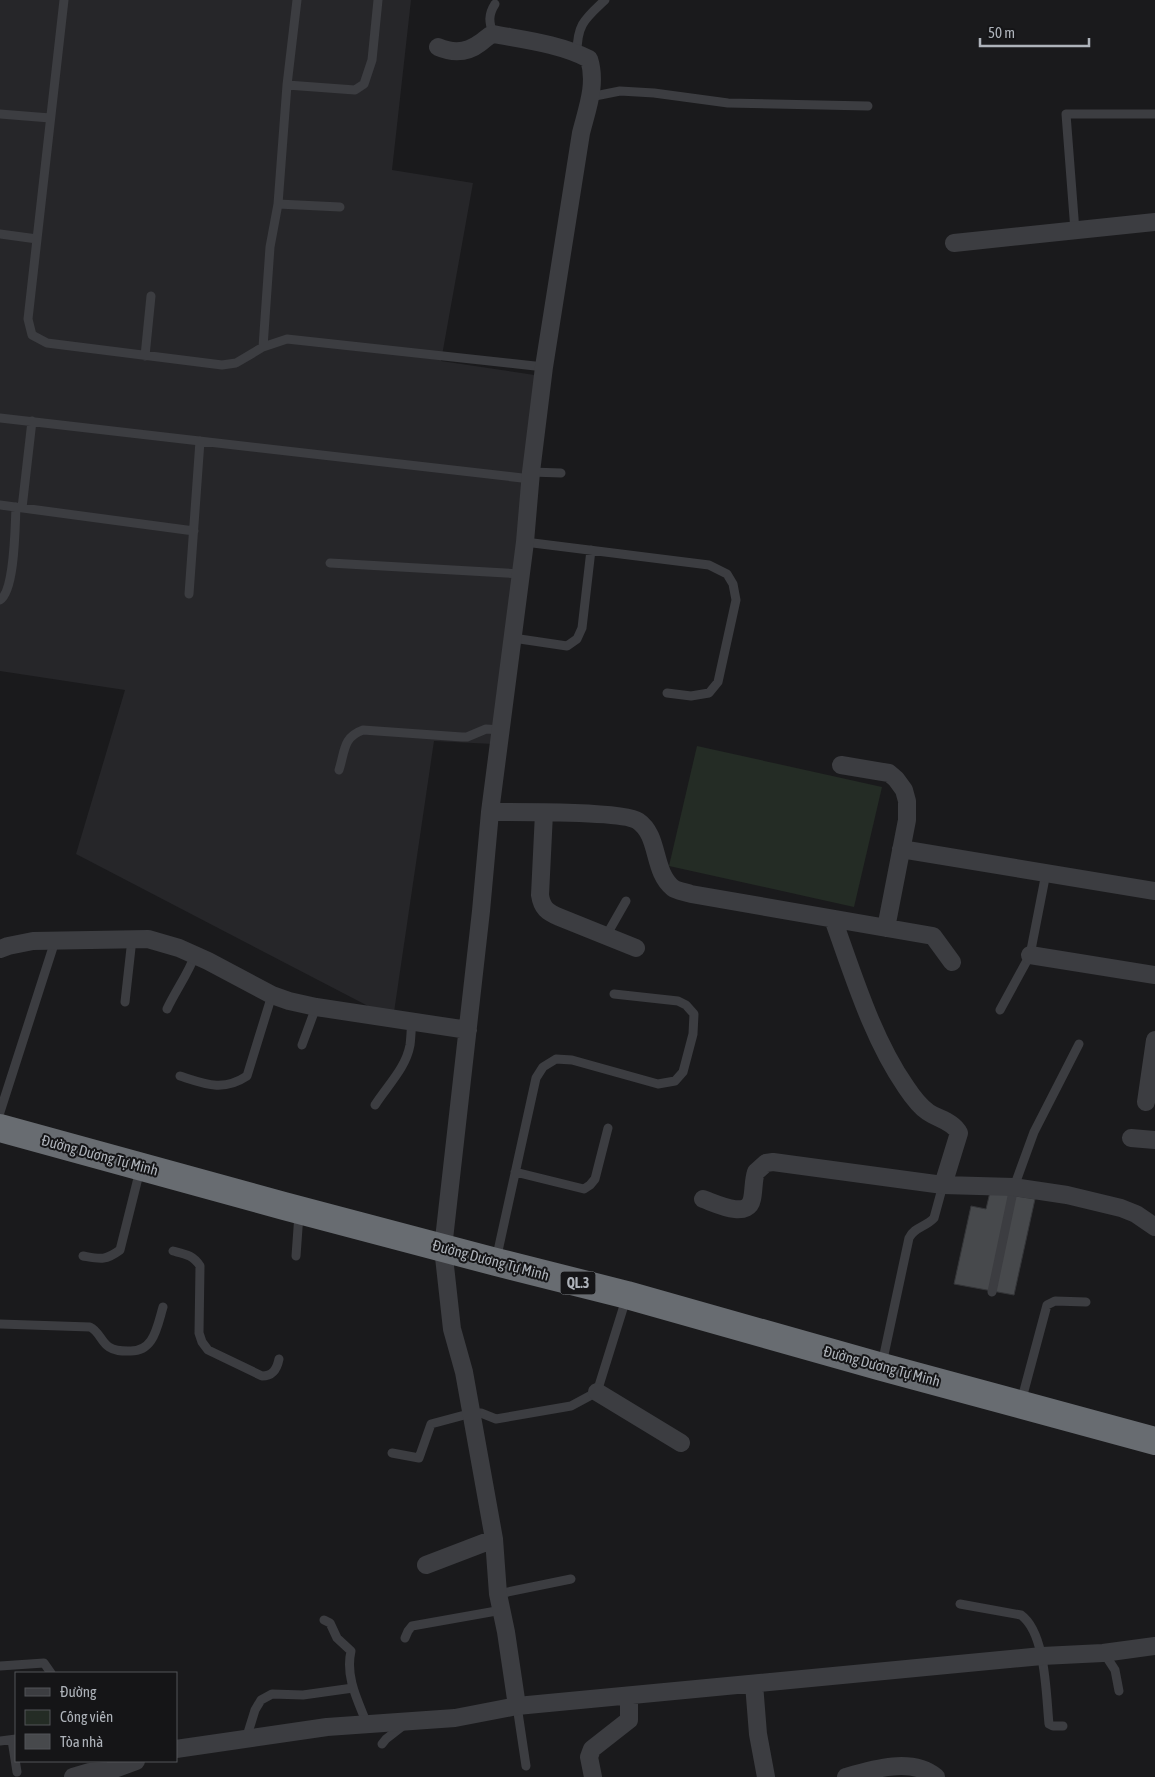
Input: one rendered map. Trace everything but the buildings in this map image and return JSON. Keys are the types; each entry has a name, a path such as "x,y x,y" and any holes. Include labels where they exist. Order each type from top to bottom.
{"highway":[{"name":"Đường Dương Tự Minh","path":"0,1128 300,1210 627,1295 1155,1441"}],"street":[{"path":"438,47 447,51 464,51 480,44 493,34 546,44 577,53 589,59 593,72 590,97 581,133 544,367 525,542 490,812 481,910 443,1248 452,1329 464,1372 494,1539 500,1602 517,1706"},
{"path":"954,243 1155,222"},
{"path":"840,766 889,773 904,790 907,801 907,820 886,928"},
{"path":"490,812 586,814 637,820 646,828 656,860 664,876 674,888 691,894 933,936 952,962"},
{"path":"544,813 540,895 544,907 548,912 636,948"},
{"path":"902,849 1155,891"},
{"path":"833,919 874,1028 891,1063 904,1085 921,1106 929,1113 954,1126 958,1133 943,1185"},
{"path":"0,949 33,941 148,939 195,955 272,995 316,1007 468,1030"},
{"path":"1030,955 1155,975"},
{"path":"1146,1102 1155,1040"},
{"path":"1131,1138 1155,1140"},
{"path":"703,1199 731,1209 738,1210 748,1206 752,1201 756,1172 766,1163 773,1162 943,1185 1014,1187 1067,1195 1121,1208 1136,1214 1155,1227"},
{"path":"597,1392 681,1443"},
{"path":"426,1565 494,1539"},
{"path":"178,1749 326,1727 463,1717 517,1706 1155,1646"},
{"path":"754,1684 758,1734 766,1777"},
{"path":"593,1777 589,1757 592,1749 629,1720 629,1696"},
{"path":"79,1772 106,1774 134,1762"},
{"path":"846,1777 888,1768 911,1766 930,1772 936,1777"}],"lane":[{"path":"64,0 28,319 32,335 47,343 222,365 236,363 263,347 287,339 544,367"},
{"path":"263,347 270,246 278,204 287,85 297,0"},
{"path":"287,85 355,90 364,84 372,60 378,0"},
{"path":"577,53 577,37 585,20 605,0"},
{"path":"493,34 489,22 490,12 495,4"},
{"path":"590,97 620,91 654,93 728,103 868,106"},
{"path":"0,114 50,118"},
{"path":"1075,231 1066,114 1155,114"},
{"path":"278,204 340,207"},
{"path":"0,234 37,239"},
{"path":"146,356 151,296"},
{"path":"0,418 200,441 531,475 561,473"},
{"path":"0,600 8,590 11,576 32,421"},
{"path":"189,594 200,441"},
{"path":"0,505 194,531"},
{"path":"525,542 709,565 727,574 733,584 736,600 718,682 709,693 690,696 667,693"},
{"path":"512,638 567,646 578,639 582,628 591,550"},
{"path":"330,562 521,574"},
{"path":"339,770 348,738 354,733 363,730 462,737 467,737 486,729 500,730"},
{"path":"1000,1010 1030,955 1046,873"},
{"path":"606,936 626,901"},
{"path":"125,1002 132,940"},
{"path":"0,1112 55,941"},
{"path":"167,1009 179,984 189,972 195,955"},
{"path":"496,1262 536,1078 543,1067 556,1060 572,1060 658,1084 675,1081 683,1072 693,1034 694,1014 686,1004 669,1000 614,994"},
{"path":"180,1076 222,1086 235,1084 247,1076 272,995"},
{"path":"302,1045 316,1007"},
{"path":"375,1105 399,1072 407,1056 412,1022"},
{"path":"992,1292 1014,1187 1034,1132 1079,1044"},
{"path":"516,1172 584,1189 595,1179 608,1128"},
{"path":"83,1256 101,1259 110,1257 120,1250 142,1166"},
{"path":"882,1367 909,1238 916,1229 934,1218 943,1185"},
{"path":"296,1256 300,1210"},
{"path":"172,1251 195,1258 200,1266 199,1333 202,1342 208,1350 262,1376 268,1376 273,1373 277,1368 279,1358"},
{"path":"392,1453 419,1458 431,1424 472,1413 481,1413 496,1419 571,1406 597,1392 627,1295"},
{"path":"1020,1404 1047,1305 1055,1301 1086,1302"},
{"path":"0,1324 90,1327 94,1329 108,1346 117,1351 132,1352 145,1348 150,1344 162,1307"},
{"path":"405,1638 412,1626 500,1602 571,1579"},
{"path":"960,1604 1021,1615 1028,1620 1042,1656 1048,1724 1063,1726"},
{"path":"324,1620 330,1623 337,1638 351,1651 349,1660 350,1680 368,1724"},
{"path":"1104,1652 1115,1670 1119,1691"},
{"path":"0,1666 44,1663 50,1672"},
{"path":"246,1739 255,1710 261,1700 272,1694 303,1695 353,1688"},
{"path":"517,1706 526,1766"},
{"path":"382,1744 386,1738 407,1722"},
{"path":"0,1741 14,1740"},
{"path":"16,1762 17,1772"}],"shaded area":[{"path":"0,0 411,0 392,170 473,183 441,361 541,376 493,744 434,741 393,1019 76,854 125,690 0,671"}],"green space":[{"path":"697,746 882,787 854,907 669,866"}]}
